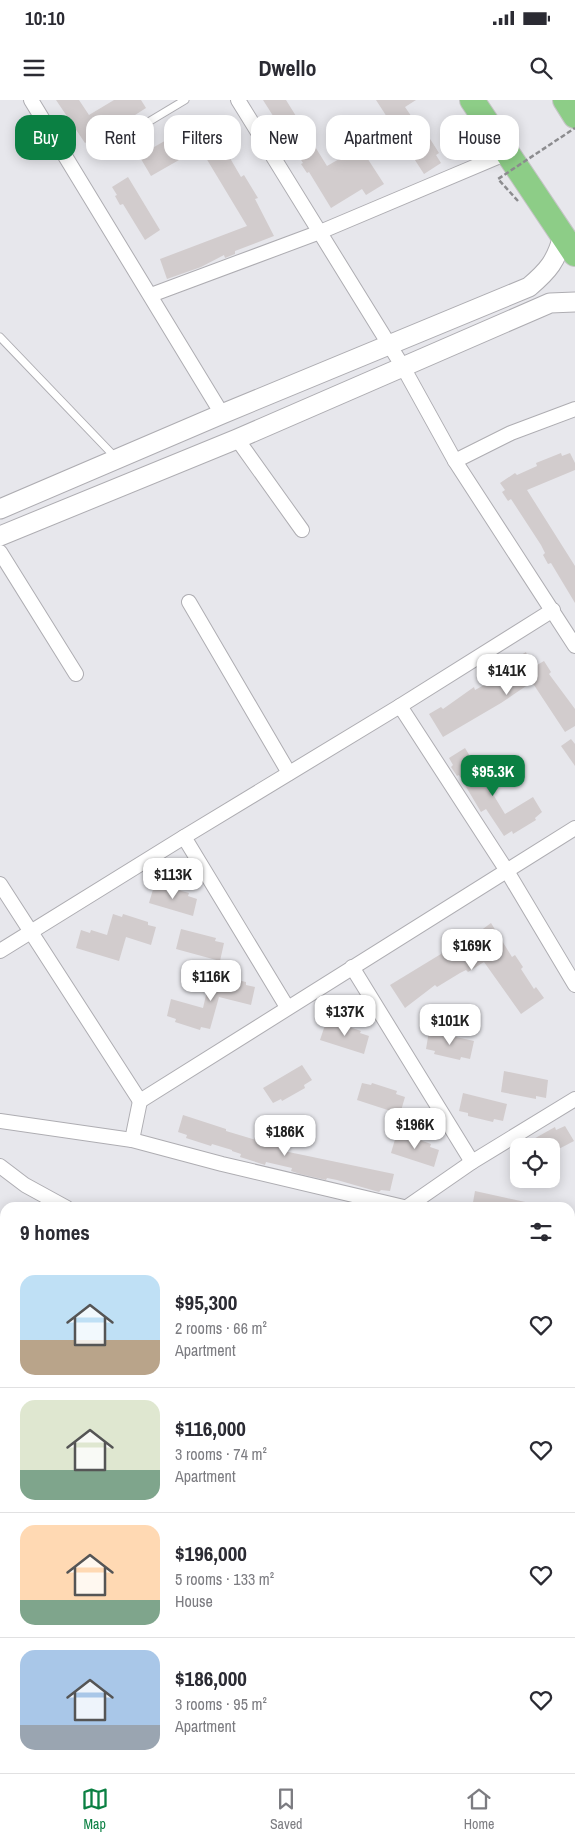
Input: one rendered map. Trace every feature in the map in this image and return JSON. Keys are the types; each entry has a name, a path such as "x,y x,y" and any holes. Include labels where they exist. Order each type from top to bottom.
{"highway":[{"path":"472,100 482,115"},
{"path":"565,100 575,116"},
{"path":"512,160 569,245"}],"street":[{"path":"31,100 222,414"},
{"path":"238,100 403,367 455,461 575,646"},
{"path":"151,295 320,232 490,160"},
{"path":"0,509 116,458 529,287 544,274 569,245"},
{"path":"0,536 237,439 550,303 575,302"},
{"path":"455,461 511,433 575,409"},
{"path":"237,439 302,530"},
{"path":"0,552 76,674"},
{"path":"189,602 290,773"},
{"path":"0,950 400,706 553,610"},
{"path":"400,706 507,871 575,985"},
{"path":"140,1101 287,1006 575,828"},
{"path":"184,837 287,1006"},
{"path":"0,884 140,1101 132,1140"},
{"path":"352,967 472,1162"},
{"path":"414,1202 472,1162 575,1099"},
{"path":"0,1121 132,1140 222,1164 385,1202"},
{"path":"0,1166 25,1185 57,1202"}],"lane":[{"path":"154,118 184,100"},
{"path":"0,337 116,458"}],"path":[{"path":"518,201 498,179 575,128"}],"building":[{"path":"56,100 79,100 89,115 86,115 86,142 76,130 76,115 66,115"},
{"path":"114,100 141,100 146,108 135,115 89,115"},
{"path":"263,100 286,100 295,115 273,115"},
{"path":"376,100 416,100 405,107 410,115 386,115"},
{"path":"430,139 439,153 436,155 441,163 424,174 415,160 430,160"},
{"path":"164,141 164,160 179,160 151,176 142,160 154,160 154,147"},
{"path":"316,148 327,166 337,160 368,160 384,184 366,195 362,189 331,208 309,172 307,173 301,164 303,163 301,160 316,160"},
{"path":"207,160 231,160 241,177 244,175 258,198 255,199 274,236 235,251 235,254 225,258 224,255 201,267 167,279 160,259 247,226"},
{"path":"128,177 160,230 145,240 123,204 120,205 112,187"},
{"path":"561,453 562,456 570,453 575,463 575,470 527,490 575,566 575,603 551,563 548,564 543,555 545,553 541,545 511,499 508,501 502,492 505,490 500,483 515,473 517,475 537,466 536,463"},
{"path":"526,652 528,658 532,656 537,665 544,661 551,672 549,674 575,709 575,726 565,732 532,682 501,703 443,737 429,714 441,707 443,709 474,687 475,690 495,679 491,673"},
{"path":"571,739 575,744 575,766 561,746"},
{"path":"465,748 505,814 533,797 542,812 535,818 536,820 513,834 512,831 504,836 486,809 481,812 459,775 457,776 451,767 453,765 449,758"},
{"path":"154,886 163,888 164,886 189,893 188,896 197,899 193,916 149,903"},
{"path":"113,914 122,917 123,914 148,922 148,925 156,927 151,945 126,937 119,961 76,948 81,930 90,933 91,930 107,935"},
{"path":"491,923 512,957 515,955 523,967 521,969 534,989 536,987 544,998 521,1014 484,962 468,972 466,970 460,973 437,987 435,985 405,1008 390,985 459,943 461,945"},
{"path":"181,929 216,938 215,941 224,943 220,961 176,949"},
{"path":"211,974 246,982 246,985 255,987 251,1005 219,997 210,1029 201,1027 200,1030 175,1022 176,1019 167,1016 171,999 203,1008"},
{"path":"326,1022 335,1025 335,1022 361,1031 360,1033 369,1036 364,1054 320,1040"},
{"path":"429,1031 474,1041 470,1059 461,1057 460,1060 434,1054 435,1051 426,1049"},
{"path":"302,1065 312,1080 304,1085 305,1088 282,1101 281,1099 273,1103 263,1088"},
{"path":"504,1071 548,1080 546,1098 536,1096 536,1099 501,1092"},
{"path":"362,1083 371,1085 372,1083 397,1091 396,1094 405,1097 400,1114 357,1100"},
{"path":"463,1093 507,1104 503,1121 494,1119 493,1122 468,1116 468,1113 459,1111"},
{"path":"183,1115 226,1129 226,1131 280,1147 279,1150 394,1174 390,1191 381,1190 379,1192 337,1180 327,1178 326,1180 300,1174 291,1171 292,1168 266,1162 265,1165 240,1157 241,1154 232,1150 186,1138 187,1135 178,1132"},
{"path":"565,1126 574,1141 560,1148 560,1138 535,1138 555,1127 556,1130"},
{"path":"406,1135 431,1144 430,1147 439,1150 434,1167 391,1153 396,1136 405,1138"},
{"path":"475,1191 525,1202 473,1202"}]}
